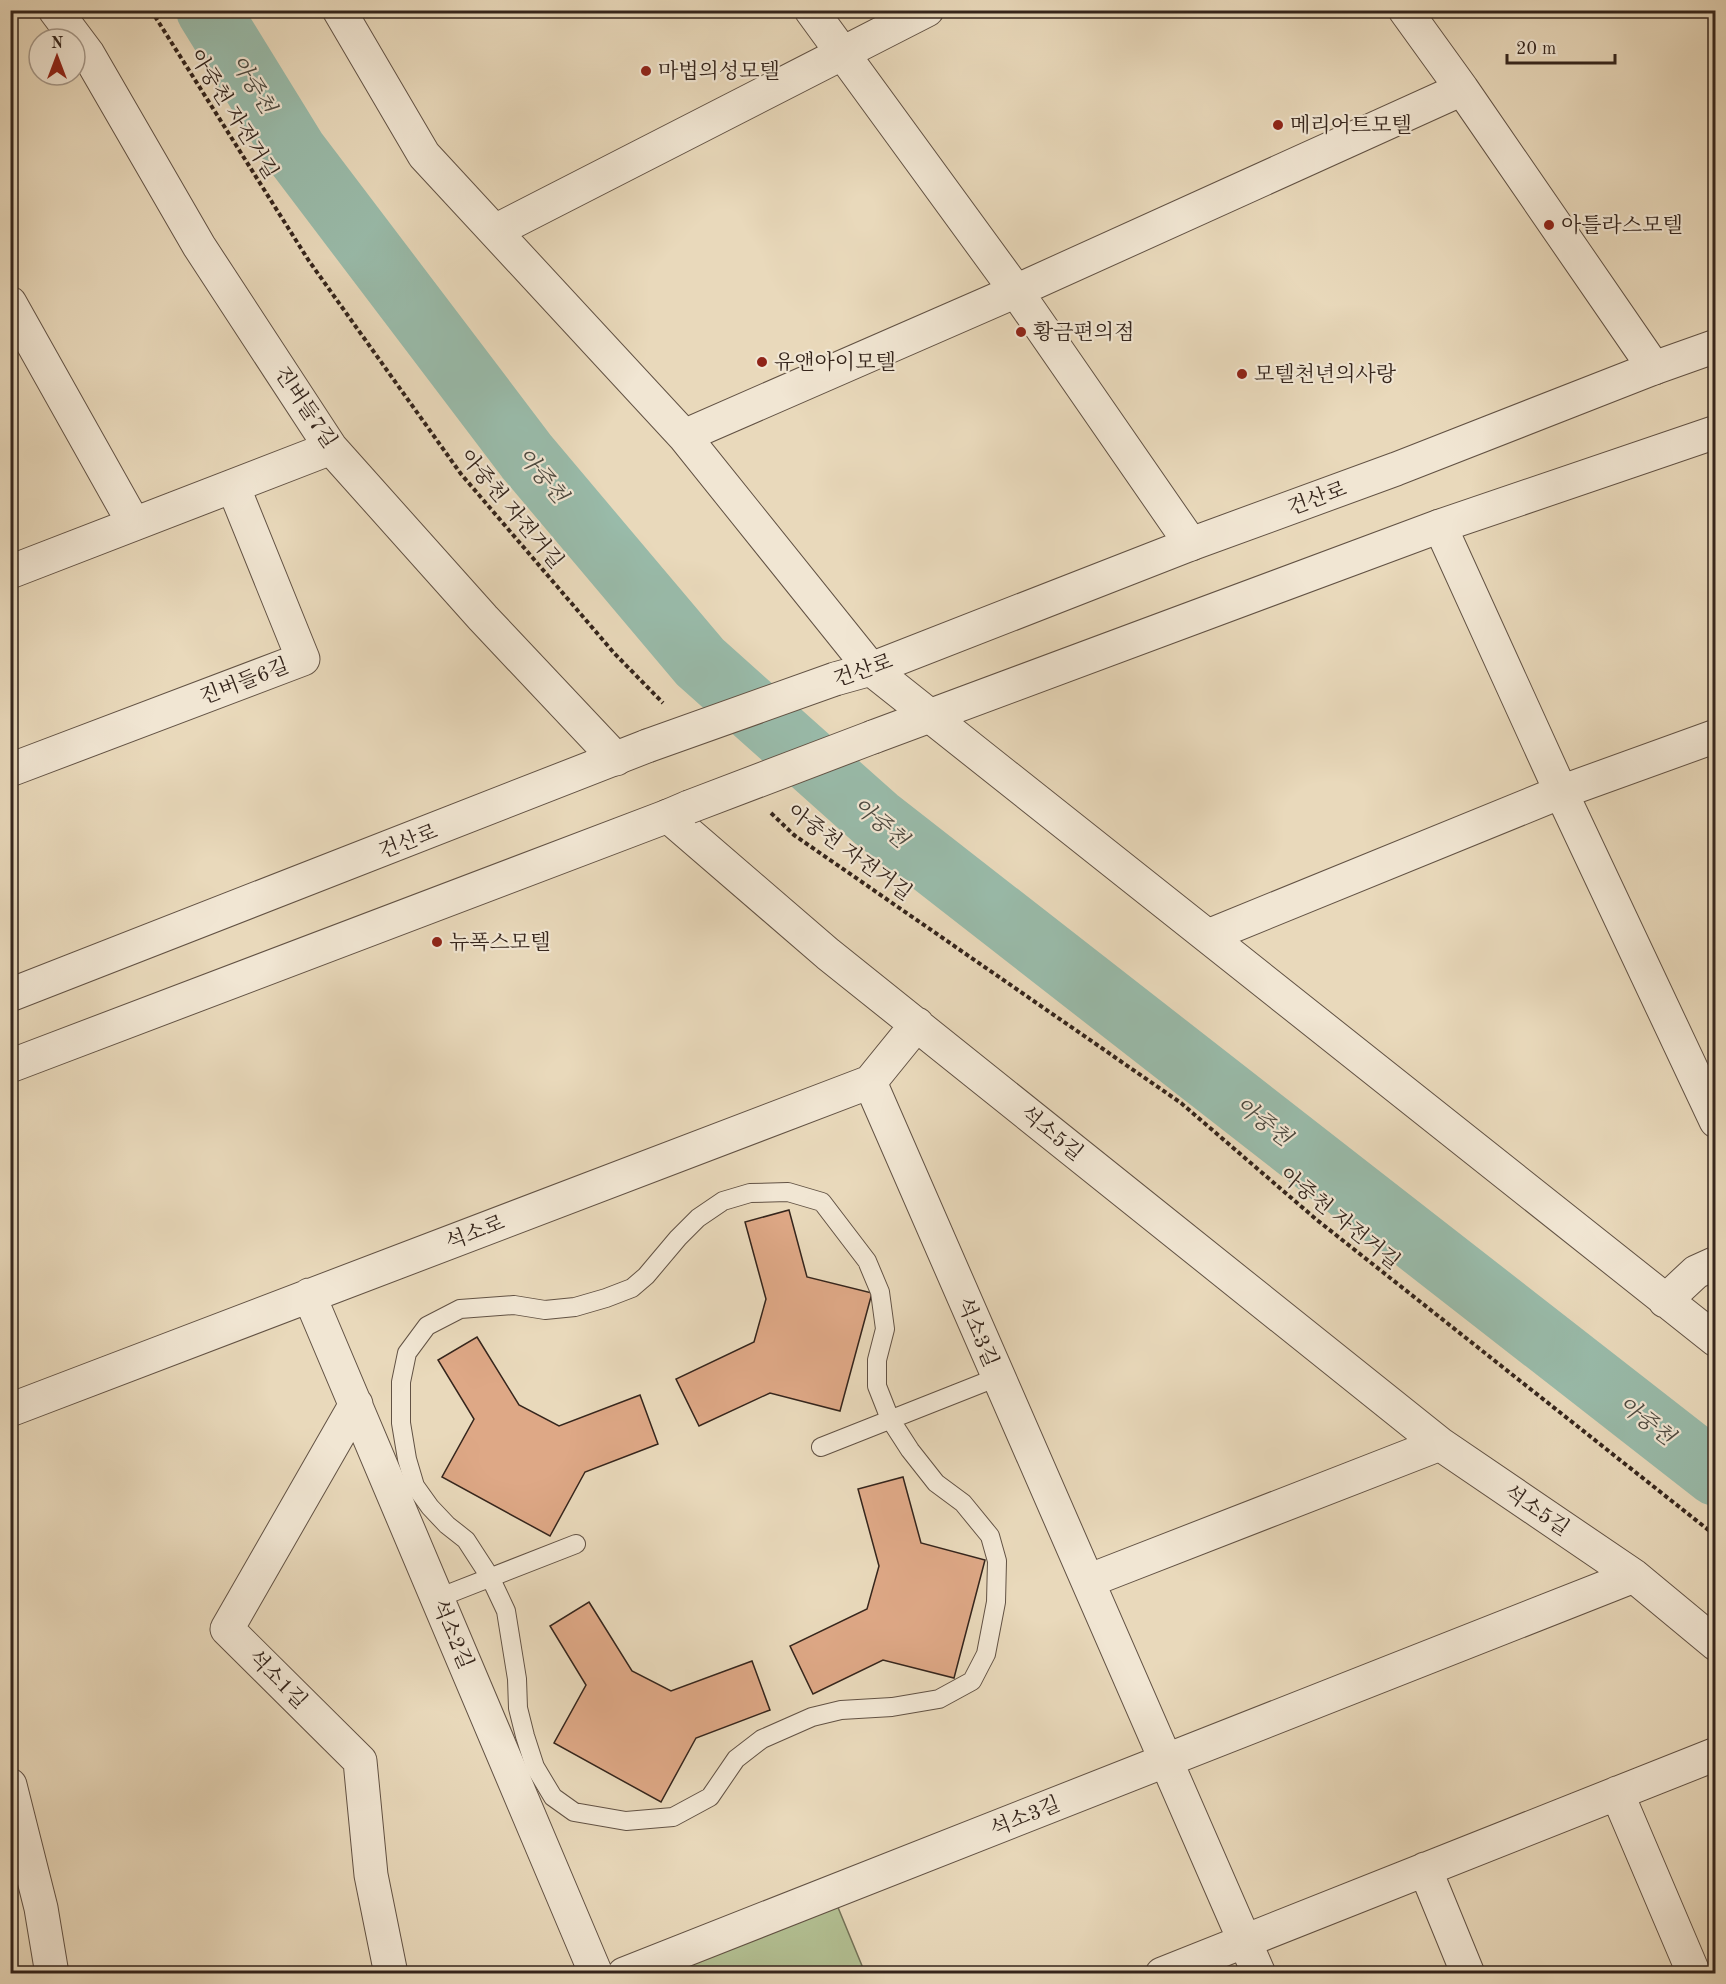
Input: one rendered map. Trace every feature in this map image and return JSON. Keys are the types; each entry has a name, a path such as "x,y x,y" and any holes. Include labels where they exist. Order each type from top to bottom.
{"street":[{"name":"진버들7길","path":"55,10 88,54 199,246 332,448 483,618 616,759"},
{"path":"339,10 424,155 684,436 871,669 1716,1340"},
{"path":"811,10 1016,291 1191,544"},
{"path":"495,231 927,10"},
{"path":"1405,10 1654,368"},
{"path":"684,436 1016,291 1462,89"},
{"path":"10,303 134,524"},
{"name":"건산로","path":"10,995 647,746 834,679 871,669 1191,544 1396,469 1716,346"},
{"path":"10,1066 873,737 1440,526 1716,432"},
{"path":"10,572 332,448"},
{"name":"진버들6길","path":"10,770 303,659 233,486"},
{"path":"1440,526 1561,792 1716,1120"},
{"path":"1208,936 1561,792 1716,736"},
{"name":"석소5길","path":"678,812 828,954 1440,1444 1634,1576 1716,1644"},
{"path":"870,1082 917,1024"},
{"name":"석소로","path":"10,1410 870,1082"},
{"name":"석소3길","path":"870,1082 1259,1974"},
{"path":"1665,1301 1696,1272 1716,1263"},
{"name":"석소2길","path":"309,1295 596,1974"},
{"name":"석소1길","path":"356,1404 227,1629 360,1761 371,1875 391,1974"},
{"path":"1088,1581 1440,1444"},
{"name":"석소3길","path":"624,1974 1634,1576"},
{"path":"1162,1974 1716,1754"},
{"path":"10,1785 41,1908 52,1974"},
{"path":"1617,1793 1694,1974"},
{"path":"1425,1869 1468,1974"}],"lane":[{"path":"788,1192 822,1202 867,1261 880,1292 885,1329 878,1360 878,1386 890,1419 910,1450 936,1483 963,1503 990,1536 997,1561 996,1602 986,1654 972,1680 939,1699 892,1707 841,1710 812,1717 762,1739 736,1759 710,1797 673,1816 626,1821 574,1812 554,1797 535,1767 518,1708 517,1679 506,1611 489,1577 466,1540 429,1507 415,1486 406,1459 401,1423 401,1382 406,1353 427,1326 460,1309 514,1305 545,1310 575,1307 632,1288 646,1276 698,1218 723,1201 750,1193 788,1192"},
{"path":"821,1447 998,1377"},
{"path":"438,1598 576,1544"}],"path":[{"name":"아중천 자전거길","path":"151,10 309,261 461,474 614,653 670,711"},
{"name":"아중천 자전거길","path":"769,810 794,835 1181,1103 1317,1220 1716,1536"}],"green space":[{"path":"837,1905 865,1973 650,1974"}],"building":[{"path":"789,1210 807,1277 872,1293 840,1411 770,1393 699,1426 676,1379 754,1342 766,1299 745,1222"},
{"path":"477,1337 519,1405 559,1426 640,1395 658,1444 585,1472 550,1536 442,1477 474,1419 438,1360"},
{"path":"903,1477 921,1543 985,1560 954,1678 883,1660 813,1694 790,1646 867,1609 879,1566 858,1489"},
{"path":"589,1602 632,1671 671,1691 752,1661 770,1710 696,1738 661,1802 554,1743 586,1685 550,1626"}],"waterway":[{"name":"아중천","path":"208,10 295,151 527,457 700,662 876,819 1716,1474"}],"place":[{"name":"마법의성모텔","path":"646,71"},
{"name":"메리어트모텔","path":"1278,125"},
{"name":"아틀라스모텔","path":"1549,225"},
{"name":"황금편의점","path":"1021,332"},
{"name":"유앤아이모텔","path":"762,362"},
{"name":"모텔천년의사랑","path":"1242,374"},
{"name":"뉴폭스모텔","path":"437,942"}]}
